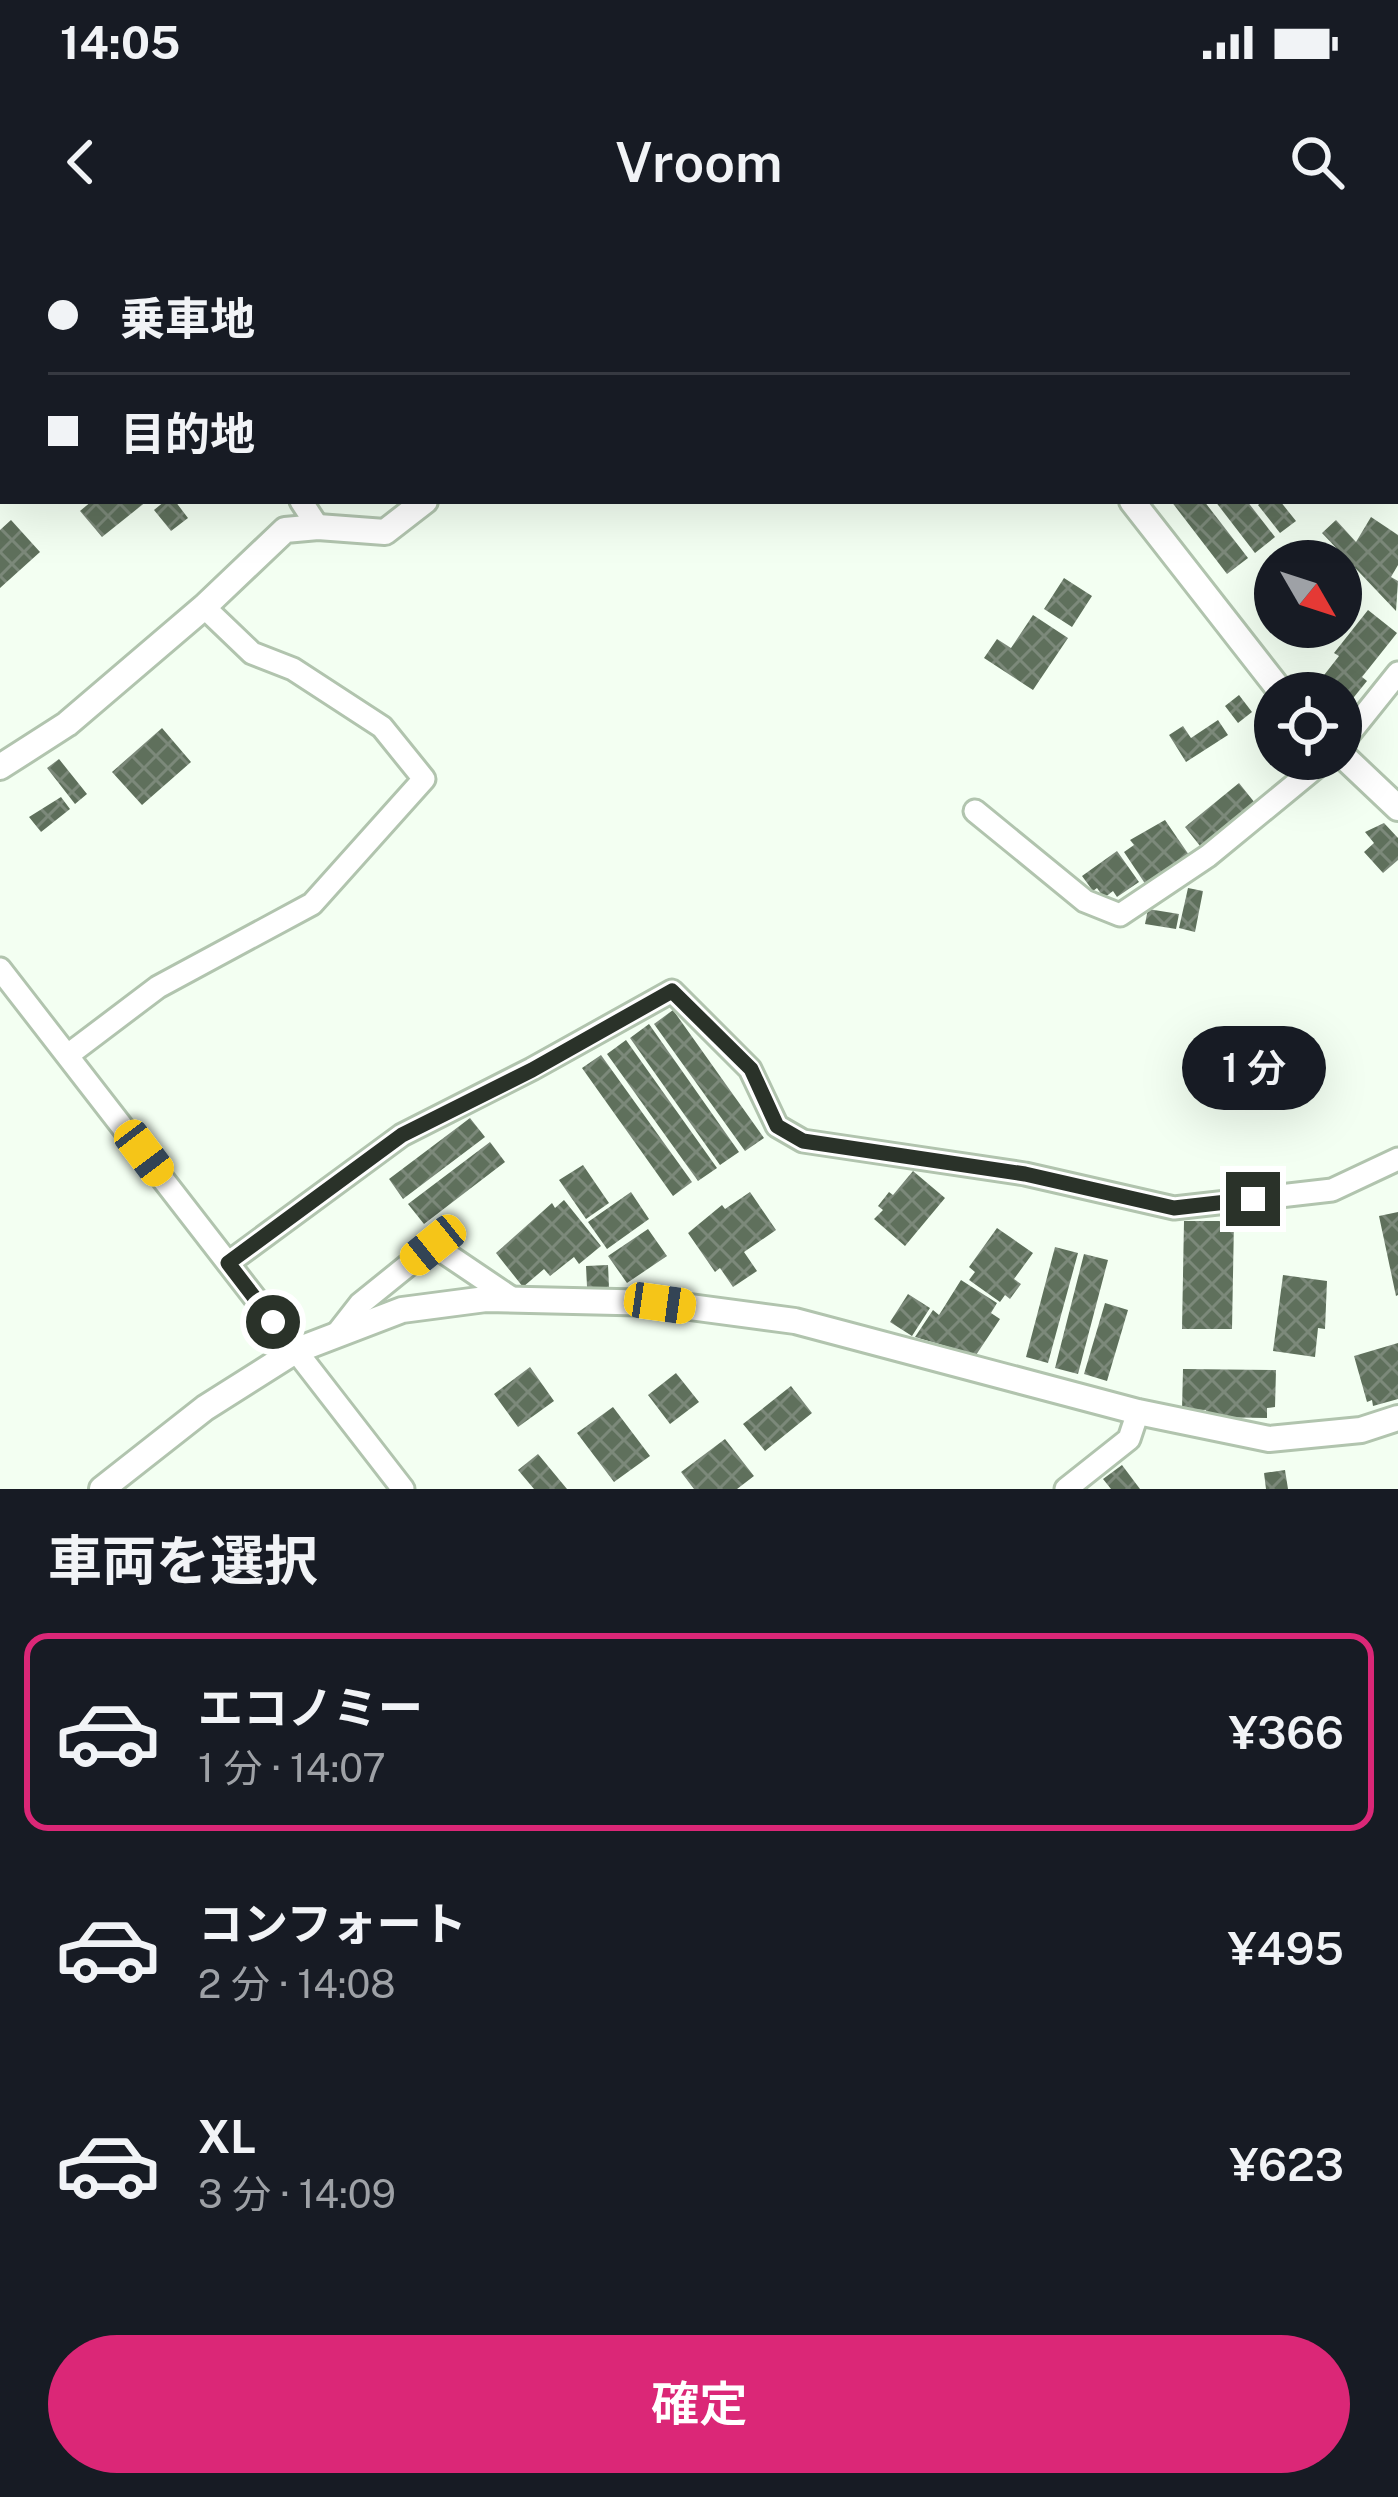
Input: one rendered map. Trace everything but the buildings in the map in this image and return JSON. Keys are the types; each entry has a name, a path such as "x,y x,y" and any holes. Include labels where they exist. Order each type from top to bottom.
{"street":[{"path":"303,504 318,526"},
{"path":"0,767 68,724 204,608 285,530 318,526 386,532 421,504"},
{"path":"1134,504 1266,672"},
{"path":"68,1054 158,987 312,904 424,779 382,727 293,669 252,653 204,608"},
{"path":"1362,718 1398,673"},
{"path":"1362,774 1398,808"},
{"path":"975,811 1085,901 1120,915 1208,856 1300,780"},
{"path":"0,969 403,1489"},
{"path":"228,1263 402,1135 532,1070 672,991 751,1069 777,1126 803,1141 1025,1174 1174,1208 1332,1190 1398,1160"},
{"path":"335,1336 360,1304 433,1245 513,1299"},
{"path":"102,1489 205,1408 295,1352 401,1310 486,1299 660,1303 795,1321 1138,1412 1269,1438 1361,1430 1398,1418"},
{"path":"1066,1489 1129,1439 1138,1412"}],"route":[{"path":"273,1322 228,1263 402,1135 532,1070 672,991 751,1069 777,1126 803,1141 1025,1174 1174,1208 1253,1199"}]}
